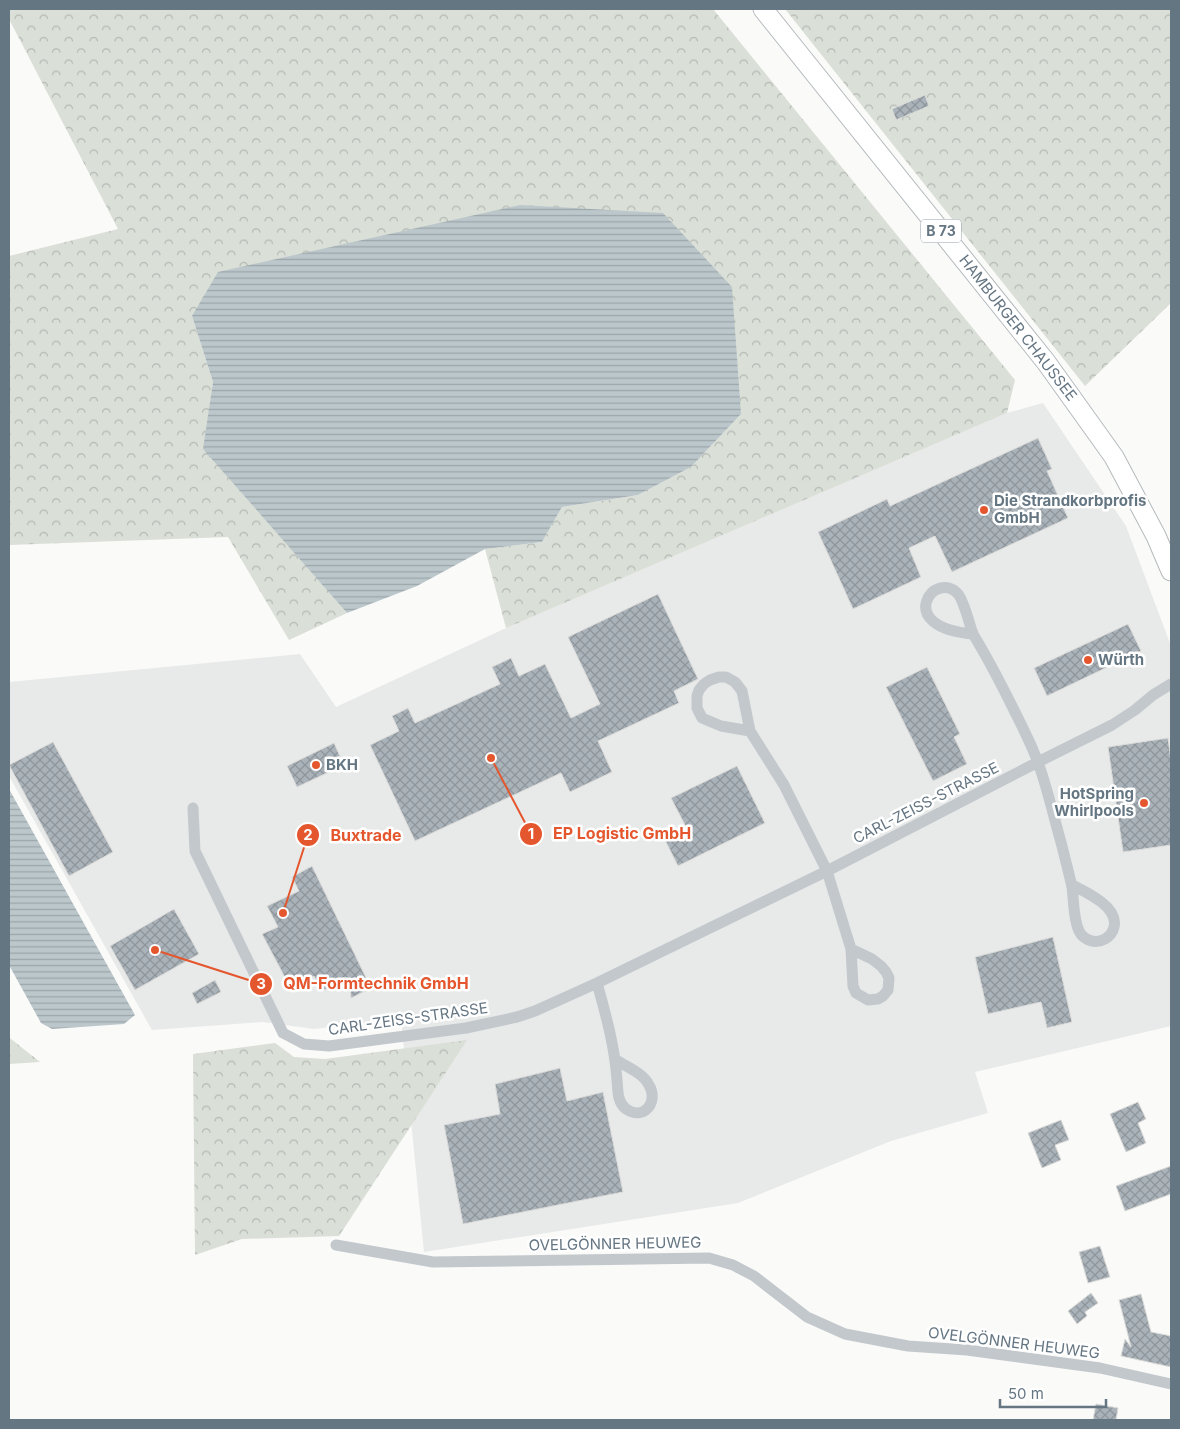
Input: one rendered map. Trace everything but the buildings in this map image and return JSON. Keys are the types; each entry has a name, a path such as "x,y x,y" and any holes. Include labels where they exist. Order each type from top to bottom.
{"main road":[{"name":"HAMBURGER CHAUSSEE","path":"763,9 1040,354 1082,411 1126,477 1156,536 1171,571"}],"street":[{"path":"973,634 948,630 930,619 925,611 926,602 930,594 938,588 947,587 954,590 960,596 973,634 1030,741 1038,762 1072,885 1076,920 1080,932 1085,939 1093,941 1100,941 1106,938 1112,932 1115,925 1114,917 1110,910 1084,891 1072,885"},
{"path":"750,731 721,726 702,718 697,708 697,696 704,684 719,677 726,677 735,682 742,691 750,731 784,785 827,871 851,949 853,986 856,993 868,1000 884,996 888,990 889,978 886,972 872,959 851,949"},
{"name":"CARL-ZEISS-STRASSE","path":"193,808 195,851 283,1032 304,1044 329,1046 466,1028 517,1018 535,1011 597,983 827,871 1112,725 1135,710 1153,694 1171,684"},
{"path":"597,983 616,1060 618,1097 627,1110 639,1113 645,1111 651,1103 652,1095 649,1084 644,1078 616,1060"},
{"name":"OVELGÖNNER HEUWEG","path":"336,1245 432,1262 709,1258 733,1265 754,1276 807,1317 845,1334 908,1346 967,1350 1100,1368 1171,1384"}],"shaded area":[{"path":"520,205 663,213 732,287 741,414 691,467 638,495 562,507 542,542 485,549 417,586 347,613 203,449 213,382 192,316 218,272"},
{"path":"1043,403 1126,526 1171,646 1171,1026 975,1072 988,1113 891,1141 738,1203 424,1252 401,1019 314,1029 263,1022 152,1030 9,776 9,682 300,654 336,707 506,628 1007,413"},
{"path":"9,789 135,1015 124,1024 52,1029 41,1023 9,965"}],"green space":[{"path":"9,9 713,9 1015,380 1007,413 506,628 485,549 542,542 562,507 638,495 691,467 741,414 192,316 213,382 204,449 347,613 289,640 228,537 9,545 9,256 118,229 9,19"},
{"path":"785,9 1171,9 1171,303 1085,386"},
{"path":"9,1037 11,1039 40,1062 9,1064"},
{"path":"467,1040 339,1236 242,1239 195,1255 193,1054 275,1043 294,1057 325,1059"}],"place":[{"name":"Die Strandkorbprofis GmbH","path":"984,510"},
{"name":"Würth","path":"1088,660"},
{"name":"EP Logistic GmbH","path":"491,758"},
{"name":"BKH","path":"316,765"},
{"name":"HotSpring Whirlpools","path":"1144,803"},
{"name":"Buxtrade","path":"283,913"},
{"name":"QM-Formtechnik GmbH","path":"155,950"}]}
